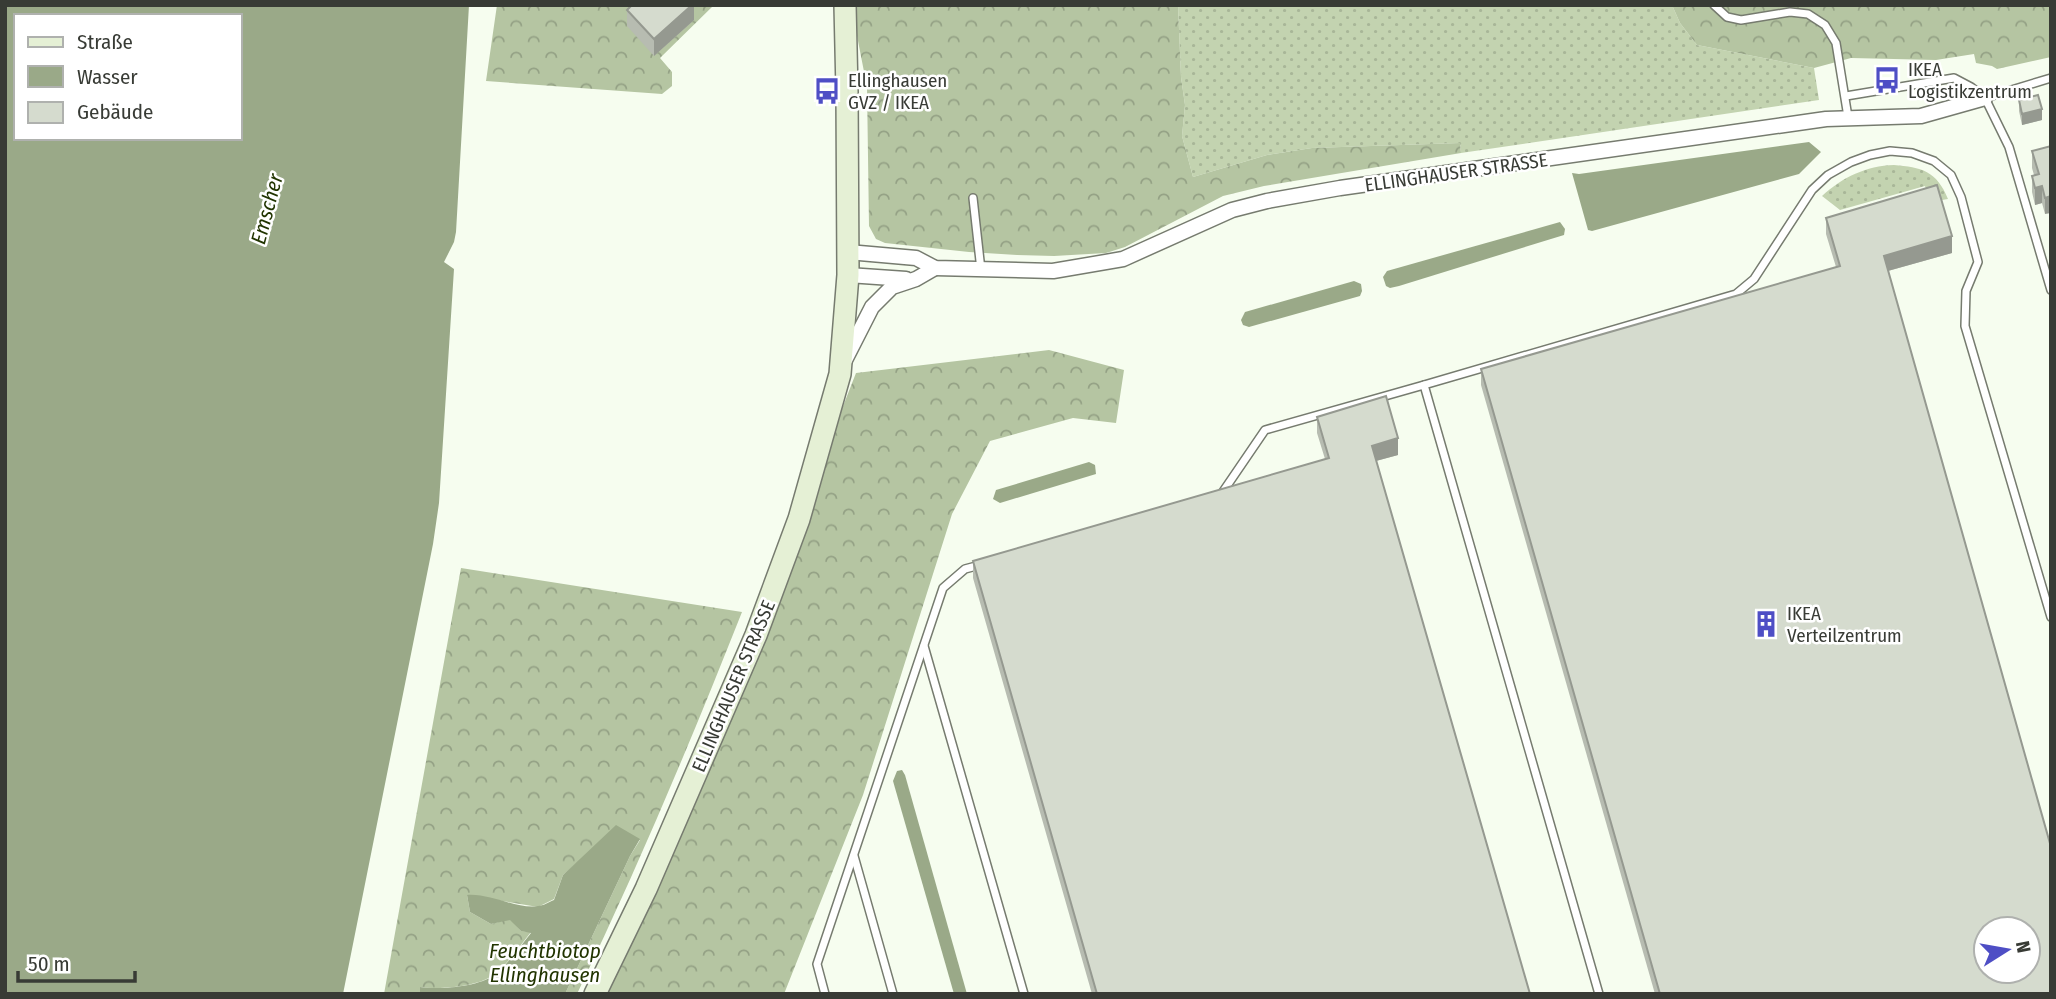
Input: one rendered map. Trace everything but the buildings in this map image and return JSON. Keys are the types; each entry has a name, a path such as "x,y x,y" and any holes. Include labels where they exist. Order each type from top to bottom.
{"main road":[{"name":"ELLINGHAUSER STRASSE","path":"595,994 646,889 756,635 799,519 841,367 848,275 845,5"}],"street":[{"name":"ELLINGHAUSER STRASSE","path":"848,252 916,258 935,268 1054,271 1123,259 1232,210 1304,194 1848,117 1921,116 1985,98"},
{"name":"ELLINGHAUSER STRASSE","path":"841,367 872,307 892,287 916,279 935,268"},
{"name":"ELLINGHAUSER STRASSE","path":"848,275 912,279"}],"lane":[{"path":"1714,5 1727,17 1741,20 1790,12 1808,14 1825,25 1836,43 1848,117"},
{"path":"1846,96 1954,78 1985,98 2009,147 2051,290"},
{"path":"1985,98 2049,79 2051,91"},
{"path":"1207,500 1220,496 1265,430 1736,294 1754,279 1812,190 1828,175 1850,162 1870,155 1890,151 1912,153 1934,161 1951,175 1961,197 1978,262 1966,290 1965,326 2051,617"},
{"path":"973,198 981,271"},
{"path":"1424,385 1600,994"},
{"path":"825,994 817,964 943,588 965,569 992,562"},
{"path":"924,646 1024,994"},
{"path":"854,855 893,994"}],"shaded area":[{"path":"1178,5 1672,5 1680,23 1697,45 1814,68 1819,100 1461,153 1460,143 1312,148 1267,155 1193,177 1182,136 1185,105"},
{"path":"1894,165 1927,172 1939,182 1948,199 1930,201 1925,186 1840,210 1822,196 1855,174"}],"green space":[{"path":"497,5 714,5 660,58 672,72 672,86 662,94 486,81"},
{"path":"851,5 1178,5 1185,105 1182,136 1193,177 1267,155 1312,148 1460,143 1461,153 1264,186 1223,196 1125,247 1106,253 1017,255 885,243 876,239 869,226 867,87"},
{"path":"1672,5 2051,5 2051,57 1997,69 1976,63 1974,54 1936,60 1851,58 1814,68 1697,45 1680,23"},
{"path":"1049,350 1124,370 1116,423 1073,418 990,441 952,514 863,795 784,994 595,994 799,519 856,373"},
{"path":"461,568 742,612 663,804 577,994 565,994 640,840 587,854 563,875 554,899 538,907 467,895 470,912 491,924 510,919 521,931 531,932 504,966 479,982 438,988 420,987 420,994 384,994"}],"water":[{"name":"Emscher","path":"5,5 469,5 456,232 444,262 454,269 439,503 343,994 5,994"},
{"path":"1809,142 1821,152 1799,174 1592,231 1588,230 1572,173 1579,174"},
{"path":"1560,222 1565,229 1564,235 1399,286 1386,286 1383,277 1387,271"},
{"path":"1354,281 1361,284 1360,296 1249,327 1243,325 1241,320 1245,312"},
{"path":"1089,462 1095,465 1096,474 1000,503 993,499 996,490"},
{"path":"902,770 967,994 954,994 893,781 897,771"},
{"name":"Feuchtbiotop Ellinghausen","path":"616,825 640,839 565,994 420,994 420,987 458,987 495,975 531,933 521,931 510,920 491,924 470,912 467,895 485,896 530,907 554,900 563,875"}],"place":[{"name":"IKEA Logistikzentrum","path":"1887,80"},
{"name":"Ellinghausen GVZ / IKEA","path":"827,91"},
{"name":"IKEA Verteilzentrum","path":"1766,624"}]}
